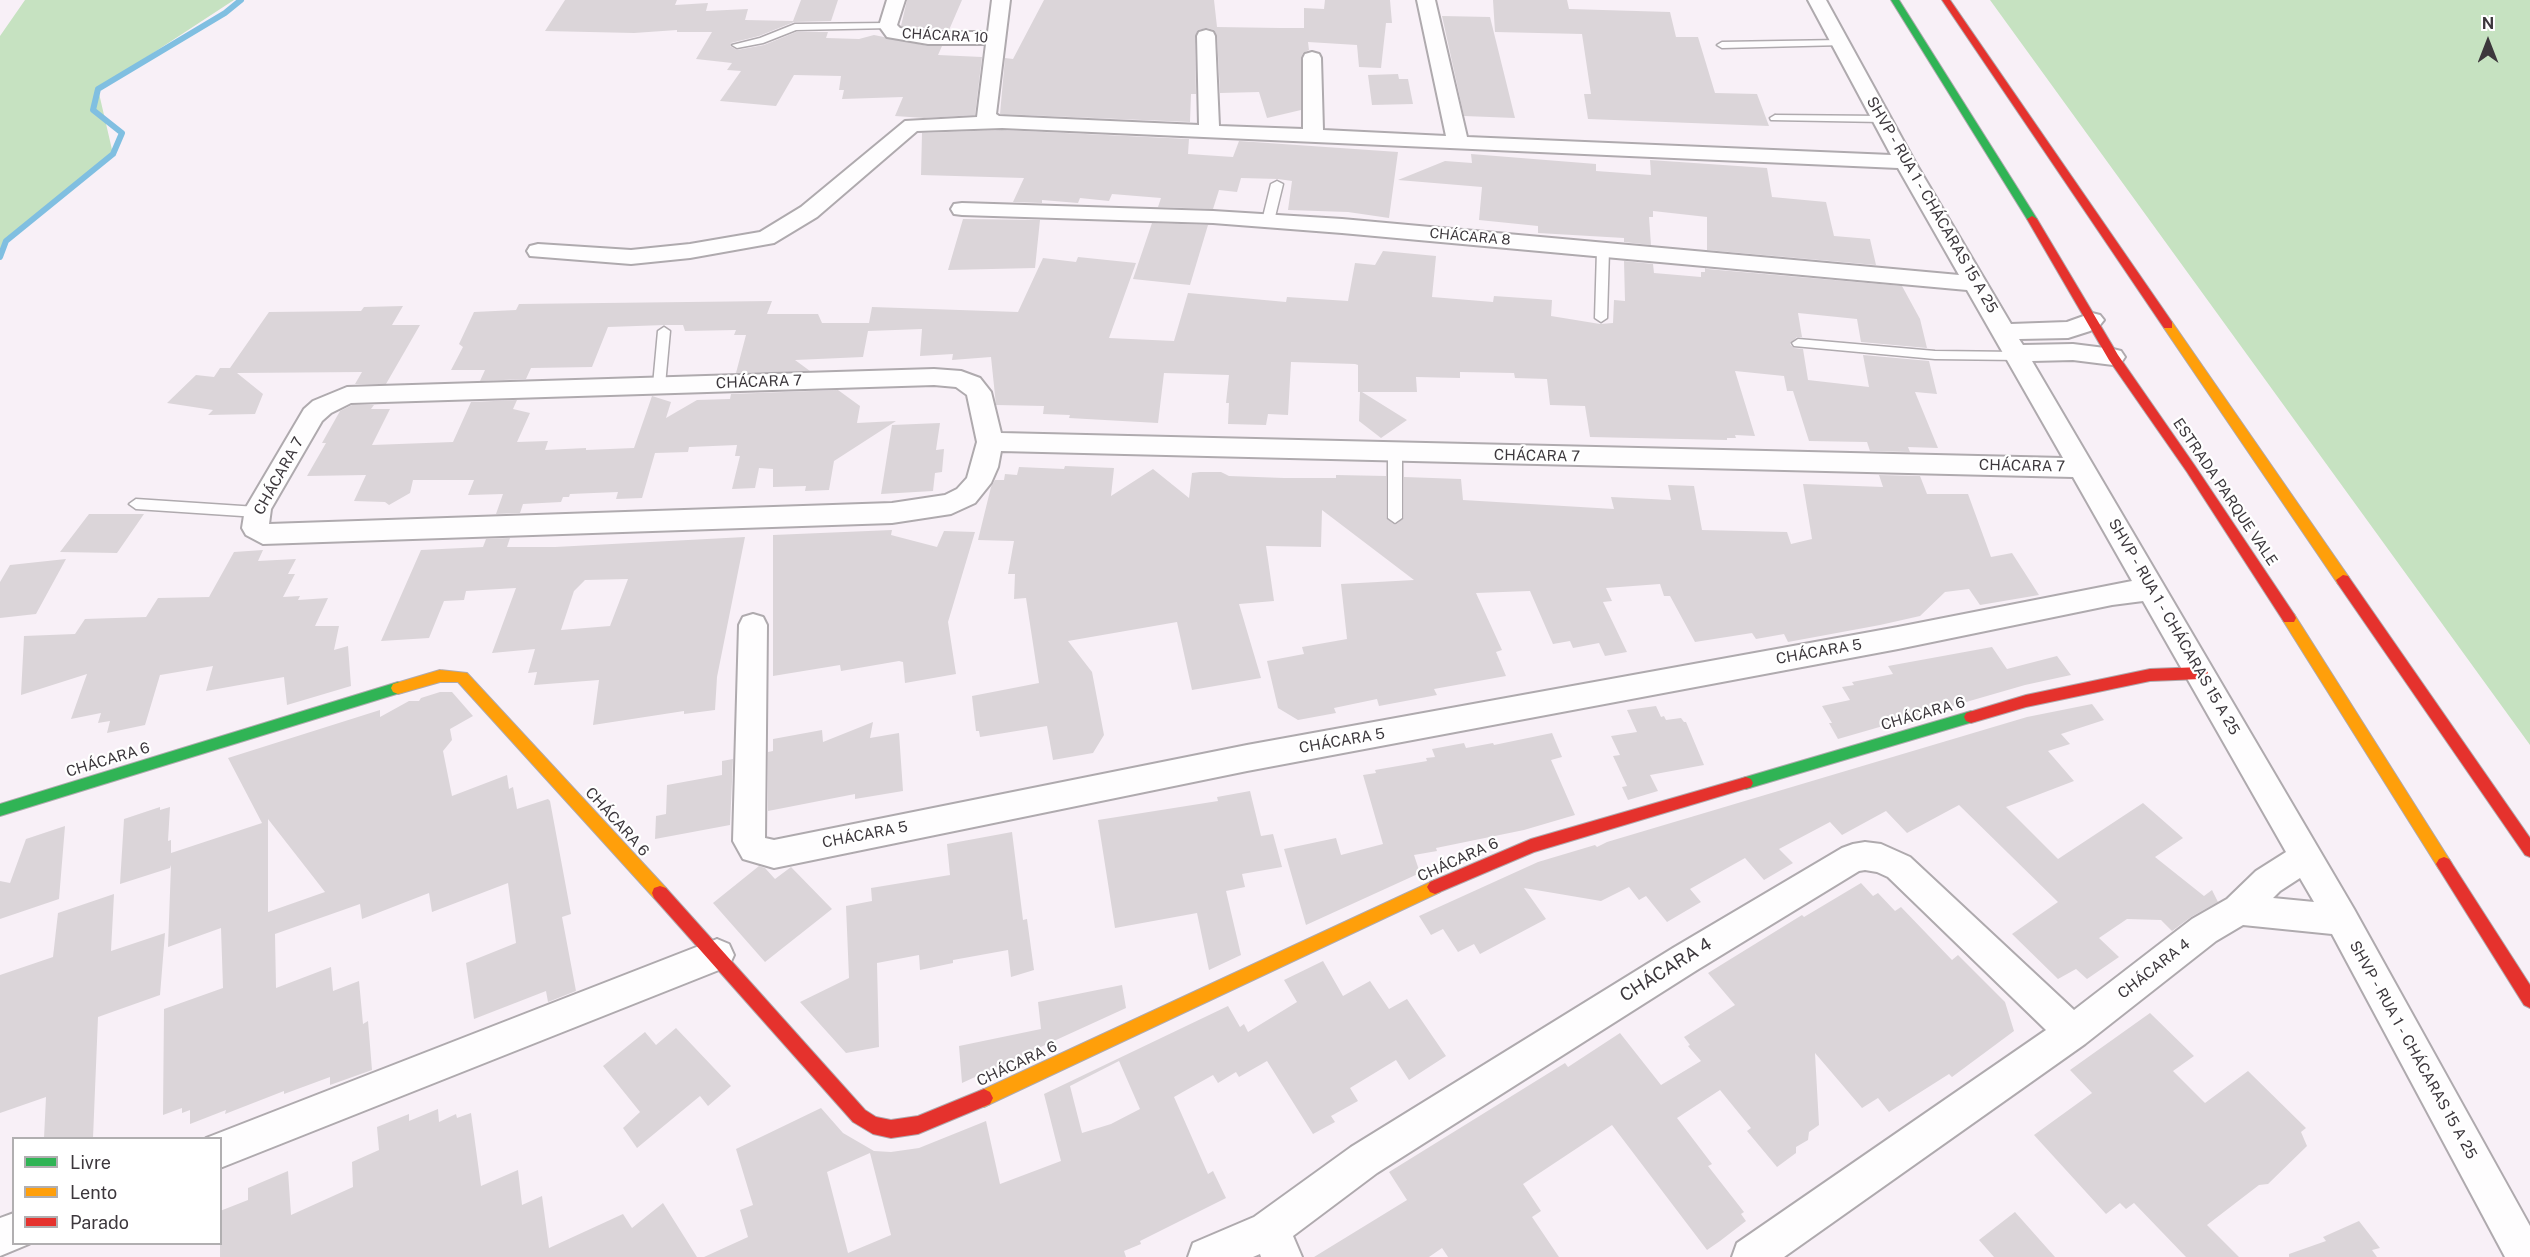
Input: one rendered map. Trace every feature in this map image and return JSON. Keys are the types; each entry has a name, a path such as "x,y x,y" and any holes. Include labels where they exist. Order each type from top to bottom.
{"main road":[{"name":"ESTRADA PARQUE VALE","path":"1895,0 2000,165 2113,357 2284,610 2530,1000"},
{"path":"1946,0 2530,850"},
{"name":"CHÁCARA 6","path":"0,810 412,684 440,676 462,677 717,955 859,1116 873,1125 891,1129 918,1125 973,1103 1461,875 1531,846 2026,702 2150,675 2201,673"}],"street":[{"name":"CHÁCARA 10","path":"896,0 888,27 901,36 997,38"},
{"name":"CHÁCARA 10","path":"994,122 986,116 1001,0"},
{"path":"1426,0 1458,143"},
{"name":"SHVP - RUA 1 - CHÁCARAS 15 A 25","path":"1817,0 1905,162 2342,920 2526,1257"},
{"path":"1206,36 1209,132"},
{"path":"1312,58 1313,137"},
{"path":"538,251 631,257 690,251 766,238 808,212 912,125 994,122 1905,162"},
{"name":"CHÁCARA 8","path":"962,209 1090,212 1268,221 1977,284"},
{"path":"2013,347 2082,326 2092,320"},
{"path":"2013,347 2113,357"},
{"name":"CHÁCARA 7","path":"934,377 961,379 971,384 979,392 990,442 985,467 978,483 966,496 951,504 925,510 263,534 255,528 257,512 313,416 322,407 347,394 934,377"},
{"name":"CHÁCARA 7","path":"990,442 2083,468"},
{"name":"CHÁCARA 5","path":"753,625 749,841 754,849 774,854 1247,758 1886,640 2112,594 2152,589"},
{"name":"CHÁCARA 4","path":"1206,1257 1275,1244 1364,1160 1485,1083 1853,858 1865,856 1881,858 1899,867 2073,1032"},
{"name":"CHÁCARA 4","path":"1751,1257 2073,1032 2204,930 2239,910 2268,881 2306,857"},
{"path":"2239,910 2342,920"},
{"path":"222,1149 717,955"}],"lane":[{"path":"737,45 763,40 795,27 888,27"},
{"path":"1722,45 1840,43"},
{"path":"1775,118 1882,119"},
{"path":"1268,221 1277,184"},
{"path":"1601,318 1603,250"},
{"path":"659,385 664,331"},
{"path":"1798,343 1935,356 2013,347"},
{"path":"1395,452 1395,518"},
{"path":"136,504 257,512"}],"green space":[{"path":"25,0 234,0 98,89 113,154 6,241 0,250 0,36"},
{"path":"1990,0 2530,0 2530,745"}],"building":[{"path":"565,0 677,0 675,5 708,3 706,11 748,9 745,20 793,21 801,0 838,0 831,21 794,22 759,36 731,43 730,46 737,50 764,45 796,32 828,32 826,38 859,39 874,35 928,46 942,46 938,55 982,57 975,115 924,118 895,116 903,97 842,99 844,90 839,90 841,76 794,75 776,106 720,101 741,71 727,70 732,63 696,59 712,32 545,31"},
{"path":"907,0 962,0 949,30 901,26"},
{"path":"1044,0 1214,0 1217,27 1304,28 1304,8 1324,9 1325,0 1390,0 1392,23 1386,23 1381,68 1359,67 1357,45 1308,42 1309,50 1303,53 1301,58 1301,110 1267,118 1259,92 1220,93 1217,36 1214,30 1207,28 1198,30 1195,36 1196,94 1191,94 1190,122 1000,114 1005,58 1013,59"},
{"path":"1493,0 1567,0 1569,9 1670,12 1676,37 1698,37 1715,93 1757,94 1769,126 1588,119 1584,94 1591,94 1582,34 1495,32"},
{"path":"1442,16 1490,17 1515,118 1464,116"},
{"path":"1398,74 1399,79 1408,79 1413,104 1372,105 1368,75"},
{"path":"1002,130 1189,139 1188,154 1233,157 1239,141 1398,152 1389,218 1348,212 1288,210 1292,181 1278,179 1241,178 1237,192 1219,190 1213,209 1158,207 1161,198 1112,194 1109,201 1080,198 1078,203 1042,200 1042,203 1013,202 1024,178 921,175 922,133"},
{"path":"1471,154 1596,164 1596,171 1651,175 1650,160 1767,168 1772,197 1826,202 1834,236 1870,239 1876,265 1707,250 1707,217 1653,211 1653,217 1649,217 1651,245 1624,242 1624,238 1538,233 1538,226 1479,220 1482,187 1398,180 1445,161 1472,163"},
{"path":"963,219 1040,220 1035,268 948,270"},
{"path":"1152,223 1208,225 1190,285 1133,279"},
{"path":"1383,251 1436,256 1432,297 1493,302 1494,296 1552,300 1551,316 1600,324 1613,323 1614,300 1625,301 1624,261 1653,264 1654,273 1701,277 1701,272 1705,272 1705,268 1902,286 1920,319 1927,348 1861,342 1857,319 1798,313 1802,337 1797,337 1790,344 1794,348 1803,349 1808,380 1869,387 1863,355 1929,361 1937,394 1915,392 1938,448 1908,447 1910,452 1870,451 1867,442 1809,441 1793,391 1787,391 1784,376 1735,371 1755,436 1735,435 1736,438 1727,438 1727,440 1590,437 1585,406 1550,405 1547,379 1515,378 1514,373 1460,372 1460,378 1416,377 1417,392 1362,392 1407,420 1381,438 1359,421 1360,392 1358,392 1358,365 1355,364 1291,362 1288,415 1268,414 1266,425 1228,424 1229,403 1226,403 1229,375 1164,373 1158,423 1069,418 1070,415 1043,414 1044,406 996,405 991,357 952,360 953,354 920,356 922,329 868,331 863,357 795,360 810,371 736,373 746,335 734,335 736,330 685,331 683,325 608,327 592,367 531,368 526,379 480,381 485,370 451,370 463,347 459,344 474,312 516,310 519,304 772,301 767,314 818,314 822,323 869,323 872,307 1018,312 1043,258 1076,262 1078,257 1136,263 1109,338 1174,341 1188,293 1286,302 1287,297 1348,301 1355,263 1375,265"},
{"path":"403,306 392,325 420,325 386,384 355,384 362,372 237,373 263,394 255,414 208,415 213,410 167,403 196,375 214,377 220,368 230,368 269,312 361,311 364,307"},
{"path":"838,390 860,406 857,423 896,421 834,461 829,490 805,491 806,486 773,487 773,469 759,468 755,488 732,489 740,456 735,456 737,445 689,447 688,452 655,453 642,498 616,499 618,492 570,494 569,497 563,497 561,502 523,504 520,513 496,514 503,494 468,495 474,480 413,480 410,493 389,505 385,502 354,501 366,475 307,476 326,443 322,443 340,411 352,405 374,405 371,409 390,409 372,445 453,442 471,402 517,400 513,409 530,413 517,442 548,441 545,450 586,448 586,450 634,448 652,396 671,402 666,418 697,400 730,399 731,394"},
{"path":"940,423 936,450 944,449 942,472 935,473 933,491 881,494 892,425"},
{"path":"1065,466 1114,468 1111,496 1153,469 1189,498 1192,473 1200,472 1221,472 1229,476 1284,478 1336,478 1336,475 1386,476 1386,518 1395,525 1404,518 1404,477 1461,479 1463,500 1614,509 1611,497 1671,500 1668,485 1694,486 1702,530 1787,532 1791,544 1812,539 1803,484 1883,487 1879,475 1920,476 1927,494 1968,494 1991,557 2012,553 2039,595 1980,605 1969,589 1945,592 1920,616 1880,625 1788,642 1784,634 1756,639 1752,633 1695,642 1670,596 1664,596 1660,584 1606,588 1612,601 1603,602 1627,652 1605,656 1599,643 1573,648 1570,641 1553,644 1530,591 1476,593 1502,650 1496,652 1506,676 1434,689 1437,695 1379,706 1377,699 1334,708 1336,713 1298,720 1278,708 1267,661 1304,654 1302,647 1347,639 1341,584 1414,580 1322,510 1321,547 1266,546 1274,601 1239,604 1261,678 1192,690 1177,622 1068,641 1092,672 1104,735 1093,753 1053,760 1047,726 980,737 979,731 976,731 972,696 1039,683 1026,598 1014,599 1015,574 1008,574 1014,541 978,540 991,487 995,480 1004,480 1005,474 1017,475 1019,467 1064,469"},
{"path":"89,514 144,514 117,553 60,552"},
{"path":"892,530 891,535 937,547 944,531 975,532 948,622 956,674 905,683 903,662 899,661 841,671 840,665 773,676 773,535"},
{"path":"745,537 717,677 715,710 684,714 684,711 593,725 599,680 534,685 537,672 528,673 535,649 492,653 516,588 466,591 464,600 444,601 429,638 381,641 421,550 483,547 486,539 510,538 507,547 555,547","holes":["628,579 610,626 561,630 574,591 585,580"]},
{"path":"263,550 258,561 296,559 288,574 295,574 283,597 300,596 298,600 328,598 315,626 339,626 334,650 348,646 351,686 287,705 284,677 206,691 213,666 160,675 145,725 107,733 110,721 98,723 101,713 71,719 87,674 21,695 24,636 75,634 85,619 146,617 158,598 209,597 234,552"},
{"path":"66,559 36,614 0,618 0,582 10,565"},
{"path":"1992,647 2007,669 2057,656 2071,675 2025,685 1838,739 1822,706 1850,700 1842,687 1854,685 1852,682 1893,674 1888,666"},
{"path":"440,692 452,692 473,716 450,729 452,740 443,751 452,796 507,775 509,789 513,787 517,809 548,799 550,801 571,914 562,917 576,991 548,1002 546,991 474,1019 466,963 516,943 508,883 432,912 429,893 362,919 360,904 275,934 276,988 331,967 333,991 359,981 363,1024 368,1021 372,1070 330,1085 330,1077 284,1094 284,1091 225,1114 226,1110 190,1124 190,1110 182,1113 182,1108 163,1115 164,1009 223,988 221,928 168,947 171,865 170,868 120,884 124,819 160,807 160,810 170,807 168,841 171,840 171,853 262,823 228,758 380,710 380,717 409,701 419,701 421,698","holes":["268,819 325,892 268,912"]},
{"path":"2092,704 2104,720 2061,734 2070,744 2048,751 2074,781 2006,807 2058,859 2143,803 2183,838 2155,857 2204,896 2212,890 2218,902 2172,931 2161,920 2127,919 2099,938 2119,957 2087,979 2076,969 2058,979 2012,934 2058,902 1959,805 1907,833 1886,811 1842,835 1830,822 1779,849 1793,863 1764,880 1745,858 1690,889 1701,902 1667,922 1646,896 1639,900 1629,887 1601,901 1524,888 1546,919 1480,954 1474,944 1458,952 1443,929 1431,935 1419,916 1538,862 1595,845 1597,847 1607,842 2027,717"},
{"path":"1656,706 1661,717 1664,716 1666,720 1681,718 1686,722 1704,765 1650,775 1658,791 1628,800 1622,787 1627,786 1613,756 1620,755 1611,736 1637,732 1627,710"},
{"path":"873,722 870,738 899,733 903,791 855,799 855,794 768,811 768,752 773,751 773,739 822,730 823,742"},
{"path":"1552,733 1562,757 1551,760 1575,815 1524,830 1436,848 1437,851 1414,855 1420,873 1306,925 1284,849 1336,838 1341,855 1383,844 1363,775 1376,773 1375,770 1427,761 1426,758 1435,757 1432,749 1464,743 1466,748 1493,743 1494,745"},
{"path":"733,759 730,825 655,839 656,816 666,814 667,785 722,775 722,761"},
{"path":"1250,791 1261,836 1273,834 1282,867 1242,874 1245,887 1226,891 1241,955 1209,970 1197,913 1115,928 1098,820 1218,801 1217,797"},
{"path":"65,826 59,899 0,919 0,881 10,883 26,839"},
{"path":"1012,832 1023,920 1027,919 1034,970 1011,977 1008,950 953,960 953,963 920,970 919,955 877,963 879,1047 846,1053 800,1002 849,978 846,906 872,901 871,888 950,875 947,844"},
{"path":"759,866 765,868 775,879 791,867 832,909 765,962 713,903"},
{"path":"1861,883 1873,896 1878,893 1895,911 1901,907 1952,960 1958,955 2005,1002 2014,1031 1952,1077 1949,1074 1889,1112 1878,1098 1862,1108 1815,1053 1819,1125 1809,1132 1808,1140 1796,1147 1796,1153 1777,1167 1747,1131 1751,1128 1720,1090 1677,1118 1712,1164 1708,1166 1744,1212 1741,1214 1746,1221 1707,1250 1612,1125 1523,1184 1541,1211 1532,1217 1559,1257 1448,1257 1442,1248 1429,1257 1314,1257 1407,1200 1389,1172 1565,1063 1568,1067 1620,1033 1661,1085 1701,1061 1688,1046 1690,1045 1684,1037 1735,1005 1708,973 1802,915 1804,917"},
{"path":"114,894 111,951 165,933 160,995 98,1017 93,1137 44,1137 46,1097 0,1113 0,975 53,957 58,913"},
{"path":"1323,961 1343,996 1370,981 1389,1009 1407,999 1446,1056 1409,1080 1396,1060 1350,1088 1358,1101 1331,1116 1335,1122 1313,1134 1267,1061 1239,1077 1236,1072 1218,1083 1213,1075 1174,1097 1208,1174 1213,1171 1226,1198 1140,1241 1141,1244 1124,1251 1126,1257 704,1257 748,1237 740,1210 753,1205 736,1149 821,1108 843,1133 874,1151 891,1152 919,1148 986,1121 1000,1184 1061,1161 1044,1094 1228,1006 1240,1027 1244,1024 1248,1032 1297,1002 1284,980","holes":["1119,1061 1140,1109 1111,1124 1082,1133 1070,1086","870,1153 891,1235 848,1253 827,1172"]},
{"path":"1122,985 1126,1008 962,1083 959,1046 1041,1029 1038,1002"},
{"path":"2150,1013 2194,1056 2173,1071 2205,1103 2248,1071 2306,1128 2301,1132 2307,1146 2268,1184 2259,1185 2207,1225 2239,1257 2186,1257 2134,1203 2126,1209 2120,1203 2106,1214 2034,1135 2092,1093 2070,1070"},
{"path":"676,1028 731,1086 708,1106 700,1096 637,1148 623,1128 640,1112 603,1066 645,1032 656,1045"},
{"path":"438,1109 439,1122 456,1114 457,1118 471,1113 481,1186 518,1170 522,1205 542,1196 549,1248 623,1214 632,1228 663,1203 697,1257 220,1257 222,1210 248,1200 248,1188 288,1171 291,1215 353,1187 352,1162 379,1150 377,1127 409,1114 409,1121"},
{"path":"2015,1212 2055,1257 1994,1257 1979,1240"},
{"path":"2359,1221 2380,1248 2372,1250 2377,1257 2289,1257 2289,1254 2326,1241 2323,1237"}],"waterway":[{"path":"0,257 6,241 113,154 122,133 93,110 98,89 225,13 241,0"}],"traffic: fast":[{"path":"1895,0 2032,219"},
{"path":"0,810 398,688"},
{"path":"1746,783 1971,717"}],"traffic: slow":[{"path":"2168,325 2343,580"},
{"path":"2289,618 2444,864"},
{"path":"398,688 440,676 462,677 660,893"},
{"path":"984,1098 1435,887"}],"traffic: jam":[{"path":"1946,0 2168,325"},
{"path":"2032,219 2113,357 2191,469 2289,618"},
{"path":"2343,580 2530,850"},
{"path":"1971,717 2026,701 2150,675 2201,673"},
{"path":"1435,887 1531,846 1746,783"},
{"path":"2444,864 2530,1000"},
{"path":"660,893 859,1116 873,1125 891,1129 918,1125 984,1098"}]}
